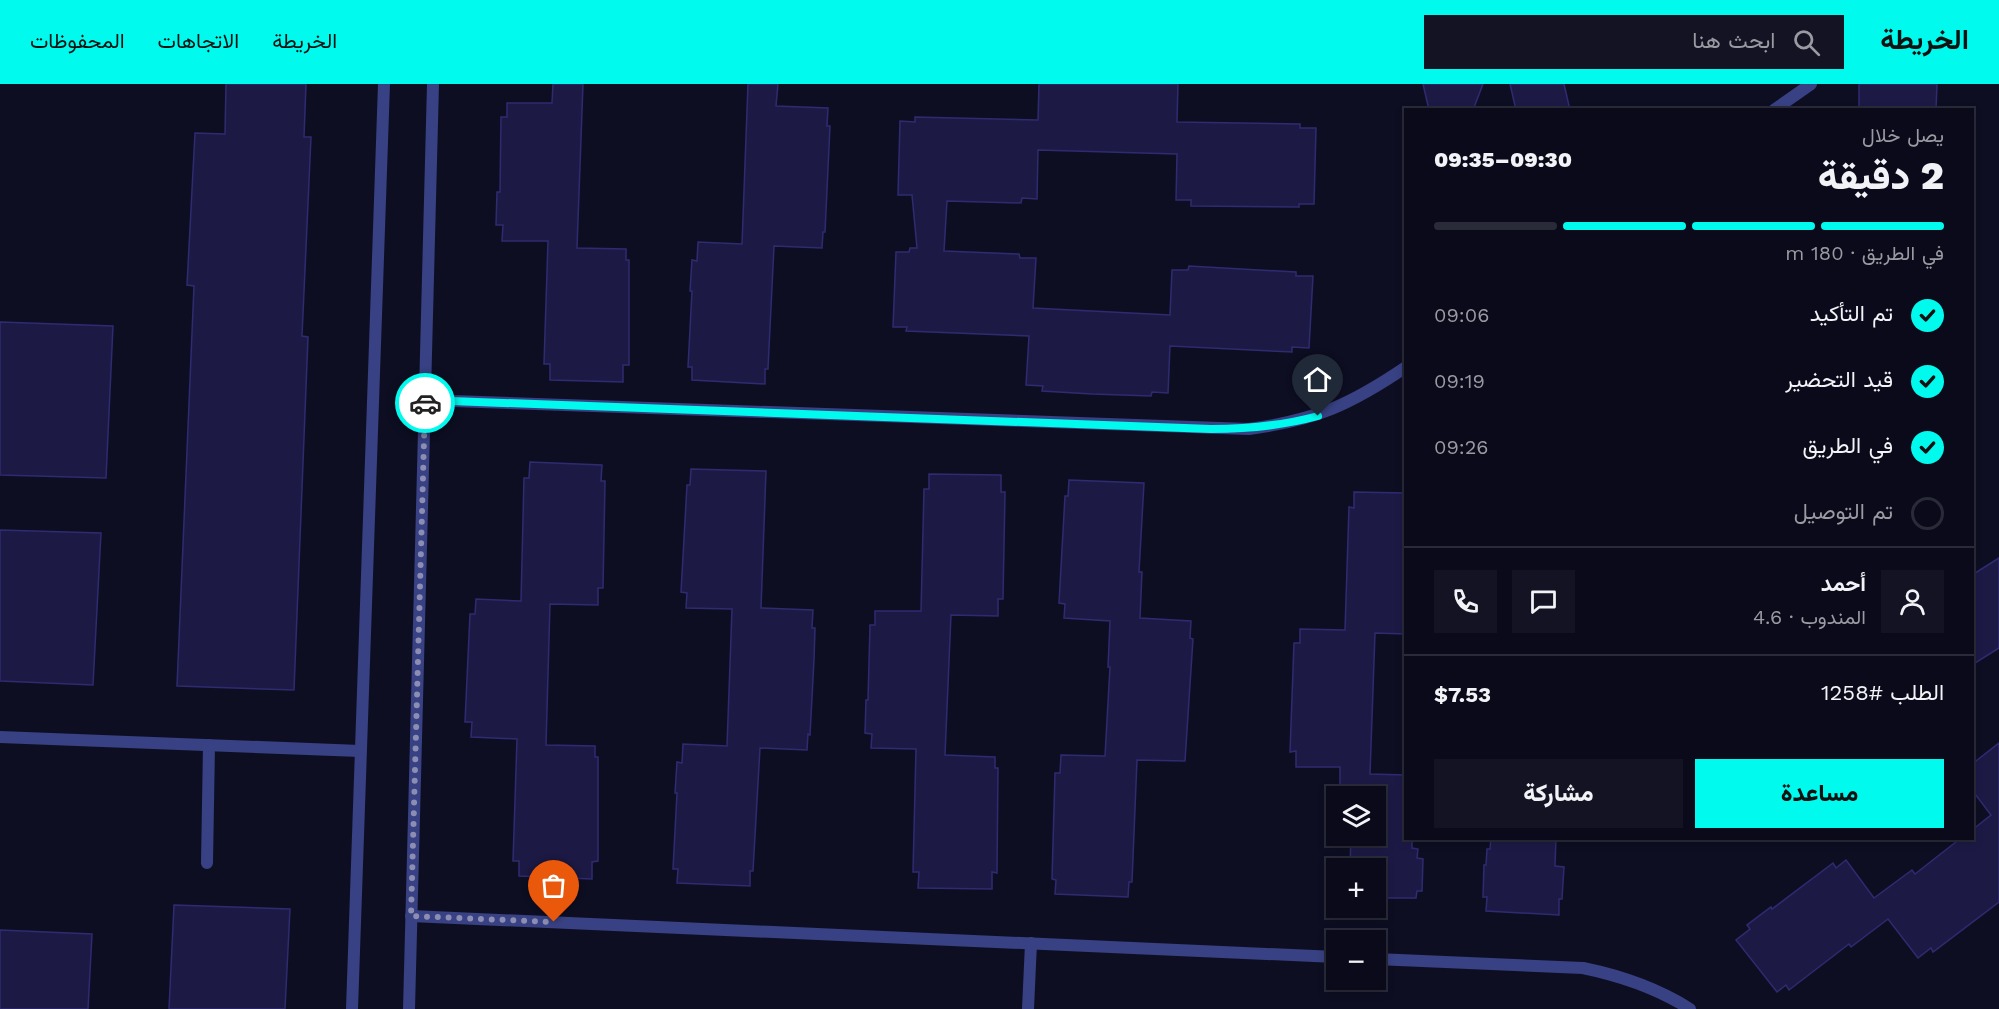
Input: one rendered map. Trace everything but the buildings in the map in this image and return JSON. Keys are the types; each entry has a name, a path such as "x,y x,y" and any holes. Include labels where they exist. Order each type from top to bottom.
{"street":[{"path":"352,1009 384,84"},
{"path":"409,1009 433,84"},
{"path":"1777,108 1811,84"},
{"path":"425,400 1249,429 1286,424 1318,416 1348,403 1404,368"},
{"path":"0,737 360,751"},
{"path":"207,863 209,745"},
{"path":"411,916 1326,957"},
{"path":"1028,1009 1031,943"},
{"path":"1386,958 1583,968 1645,985 1690,1009"}],"way so far":[{"path":"425,403 411,916 554,922"}],"route":[{"path":"425,403 425,400 1211,429 1249,429 1286,424 1318,416"}]}
